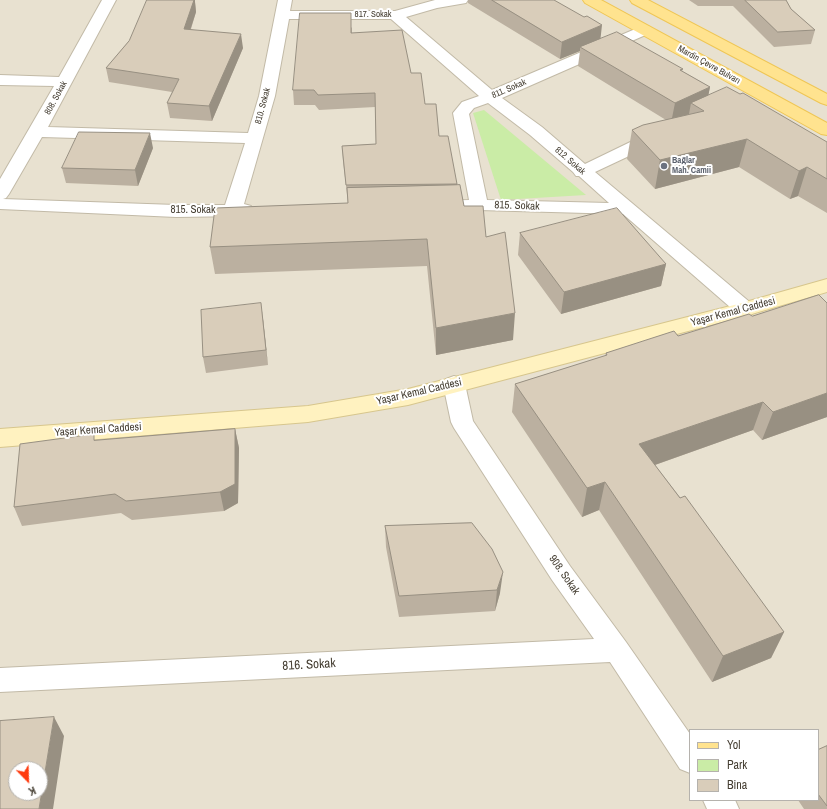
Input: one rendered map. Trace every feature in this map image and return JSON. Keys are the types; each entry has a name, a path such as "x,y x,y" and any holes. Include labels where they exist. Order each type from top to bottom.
{"main road":[{"name":"Mardin Çevre Bulvarı","path":"590,0 827,130"},
{"path":"637,0 827,100"}],"street":[{"name":"808. Sokak","path":"0,194 37,132 109,0"},
{"name":"817. Sokak","path":"284,8 394,15 436,4 461,0"},
{"name":"810. Sokak","path":"233,210 267,96 284,8"},
{"name":"812. Sokak","path":"394,15 490,97 536,131 582,172 745,309"},
{"name":"811. Sokak","path":"479,204 461,113 468,105 490,97 645,30"},
{"path":"0,80 64,82"},
{"path":"736,100 756,91"},
{"path":"37,132 254,138"},
{"path":"582,172 666,132"},
{"name":"815. Sokak","path":"0,204 176,210 265,210"},
{"name":"815. Sokak","path":"416,207 479,204 626,209"},
{"name":"Yaşar Kemal Caddesi","path":"0,438 308,414 408,397 745,309 827,285"},
{"name":"908. Sokak","path":"454,384 462,422 561,572 617,650 689,758"},
{"name":"816. Sokak","path":"0,680 617,650"}],"shaded area":[{"path":"0,0 827,0 827,809 0,809"}],"green space":[{"path":"484,110 586,195 501,200 473,113"}],"building":[{"path":"147,0 194,0 184,29 241,34 209,106 167,103 179,79 106,68 129,41"},
{"path":"492,0 554,0 584,17 587,16 602,25 562,42"},
{"path":"745,0 786,0 791,9 815,30 778,32"},
{"path":"300,13 351,13 351,33 402,30 411,73 421,73 425,104 436,104 439,136 448,136 457,184 346,185 342,146 376,144 375,93 318,95 314,90 293,90"},
{"path":"617,32 683,69 680,70 710,87 675,103 580,47"},
{"path":"727,87 740,94 743,93 827,142 827,179 807,167 799,171 747,139 660,160 632,130 643,125 704,111 691,103"},
{"path":"79,132 150,133 135,170 62,168"},
{"path":"460,185 464,206 483,206 486,237 505,232 515,313 436,328 427,239 210,247 215,208 348,203 347,188"},
{"path":"617,208 666,264 564,292 520,233"},
{"path":"819,295 827,303 827,393 773,412 763,402 639,444 680,498 685,496 784,632 723,656 605,482 587,488 515,384 607,355 606,353 674,331 678,336 749,314 752,316"},
{"path":"261,303 266,350 203,357 201,310"},
{"path":"235,429 235,484 220,492 126,501 115,494 14,507 20,444 94,434 94,440"},
{"path":"472,523 492,549 503,572 497,590 399,596 385,526"},
{"path":"54,717 47,761 8,761 8,801 40,801 39,809 0,809 0,721"},
{"path":"827,746 827,806 819,795 819,750"}],"place":[{"name":"Bağlar Mah. Camii","path":"664,166"}]}
